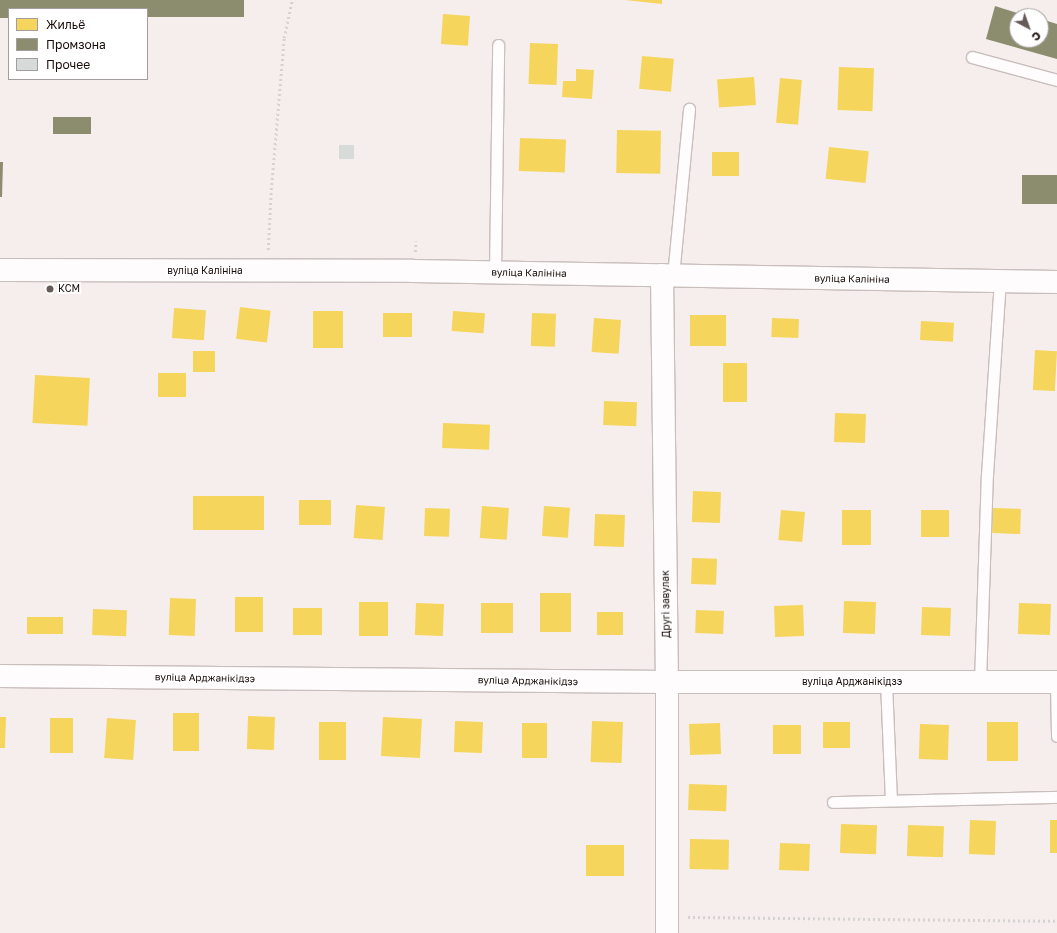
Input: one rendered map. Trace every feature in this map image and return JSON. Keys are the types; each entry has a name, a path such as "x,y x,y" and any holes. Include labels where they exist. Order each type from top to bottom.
{"street":[{"name":"вуліца Калініна","path":"0,270 495,272 1057,282"},
{"name":"Другі завулак","path":"667,275 667,925"},
{"name":"вуліца Арджанікідзэ","path":"0,676 667,682 1056,682"}],"lane":[{"path":"495,272 498,45"},
{"path":"972,57 1057,80"},
{"path":"667,275 689,109"},
{"path":"980,682 986,482 1000,281"},
{"path":"886,682 891,800"},
{"path":"1056,682 1057,736"},
{"path":"833,802 1057,797"}],"path":[{"path":"267,271 271,190 283,54 292,0"},
{"path":"667,925 1057,921"}],"building: Жильё":[{"path":"625,0 662,0 662,4"},
{"path":"443,14 470,16 468,46 441,44"},
{"path":"530,43 558,44 557,85 529,84"},
{"path":"642,56 674,59 671,92 639,89"},
{"path":"839,67 874,68 872,111 837,110"},
{"path":"576,69 594,70 592,99 562,97 563,81 576,81"},
{"path":"754,77 756,105 719,108 717,80"},
{"path":"780,78 802,80 798,125 776,123"},
{"path":"617,130 661,131 660,174 616,173"},
{"path":"520,138 566,140 565,173 519,171"},
{"path":"829,147 869,151 865,183 826,179"},
{"path":"712,152 739,152 739,176 712,176"},
{"path":"240,307 271,311 267,343 236,339"},
{"path":"174,308 206,310 204,340 172,338"},
{"path":"313,311 343,311 343,348 313,348"},
{"path":"453,311 485,313 484,333 452,331"},
{"path":"383,313 412,313 412,337 383,337"},
{"path":"532,313 556,314 555,347 531,346"},
{"path":"690,315 726,315 726,346 690,346"},
{"path":"594,318 621,320 619,354 592,352"},
{"path":"772,318 799,319 798,338 771,337"},
{"path":"921,321 954,323 953,342 920,340"},
{"path":"1035,350 1057,351 1055,391 1033,390"},
{"path":"193,351 215,351 215,372 193,372"},
{"path":"723,363 747,363 747,402 723,402"},
{"path":"158,373 186,373 186,397 158,397"},
{"path":"35,375 90,378 87,426 32,423"},
{"path":"604,401 637,402 636,426 603,425"},
{"path":"835,413 866,414 865,443 834,442"},
{"path":"443,423 490,425 489,450 442,448"},
{"path":"693,491 721,492 720,523 692,522"},
{"path":"193,496 264,496 264,530 193,530"},
{"path":"299,500 331,500 331,525 299,525"},
{"path":"356,505 385,507 383,540 354,538"},
{"path":"482,506 509,508 507,540 480,538"},
{"path":"544,506 570,508 568,538 542,536"},
{"path":"425,508 450,509 449,537 424,536"},
{"path":"993,508 1021,509 1020,534 992,533"},
{"path":"781,510 805,512 802,542 778,540"},
{"path":"842,510 871,510 871,545 842,545"},
{"path":"921,510 949,510 949,537 921,537"},
{"path":"595,514 625,515 624,547 594,546"},
{"path":"692,558 717,559 716,585 691,584"},
{"path":"540,593 571,593 571,632 540,632"},
{"path":"235,597 263,597 263,632 235,632"},
{"path":"170,598 196,599 195,636 169,635"},
{"path":"844,601 876,602 875,634 843,633"},
{"path":"359,602 388,602 388,636 359,636"},
{"path":"416,603 444,604 443,636 415,635"},
{"path":"481,603 513,603 513,633 481,633"},
{"path":"1019,603 1051,604 1050,635 1018,634"},
{"path":"803,605 804,636 775,637 774,606"},
{"path":"922,607 951,608 950,636 921,635"},
{"path":"293,608 322,608 322,635 293,635"},
{"path":"93,609 127,610 126,636 92,635"},
{"path":"696,610 724,611 723,634 695,633"},
{"path":"597,612 623,612 623,635 597,635"},
{"path":"27,617 63,617 63,634 27,634"},
{"path":"173,713 199,713 199,751 173,751"},
{"path":"248,716 275,717 274,750 247,749"},
{"path":"0,717 6,717 5,748 0,748"},
{"path":"383,717 422,719 420,758 381,756"},
{"path":"50,718 73,718 73,753 50,753"},
{"path":"107,718 136,720 133,760 104,758"},
{"path":"455,721 483,722 482,753 454,752"},
{"path":"592,721 623,722 622,763 591,762"},
{"path":"319,722 346,722 346,760 319,760"},
{"path":"823,722 850,722 850,748 823,748"},
{"path":"987,722 1018,722 1018,761 987,761"},
{"path":"522,723 547,723 547,758 522,758"},
{"path":"720,723 721,754 690,755 689,724"},
{"path":"920,724 949,725 948,760 919,759"},
{"path":"773,725 801,725 801,754 773,754"},
{"path":"689,784 727,785 726,811 688,810"},
{"path":"970,820 996,821 995,855 969,854"},
{"path":"1050,820 1057,820 1057,853 1050,853"},
{"path":"841,824 877,825 876,854 840,853"},
{"path":"908,825 944,826 943,857 907,856"},
{"path":"690,839 729,840 728,870 689,869"},
{"path":"780,843 810,844 809,871 779,870"},
{"path":"586,845 624,845 624,876 586,876"}],"building: Промзона":[{"path":"0,0 244,0 244,17 148,17 148,8 8,8 8,18 0,18"},
{"path":"995,6 1009,10 1009,45 986,39"},
{"path":"1049,22 1057,24 1057,59 1018,48 1049,48"},
{"path":"53,117 91,117 91,134 53,134"},
{"path":"0,162 3,162 2,197 0,197"},
{"path":"1022,175 1057,175 1057,204 1022,204"}],"building: Прочее":[{"path":"339,145 354,145 354,159 339,159"}],"place":[{"name":"КСМ","path":"50,289"}]}
